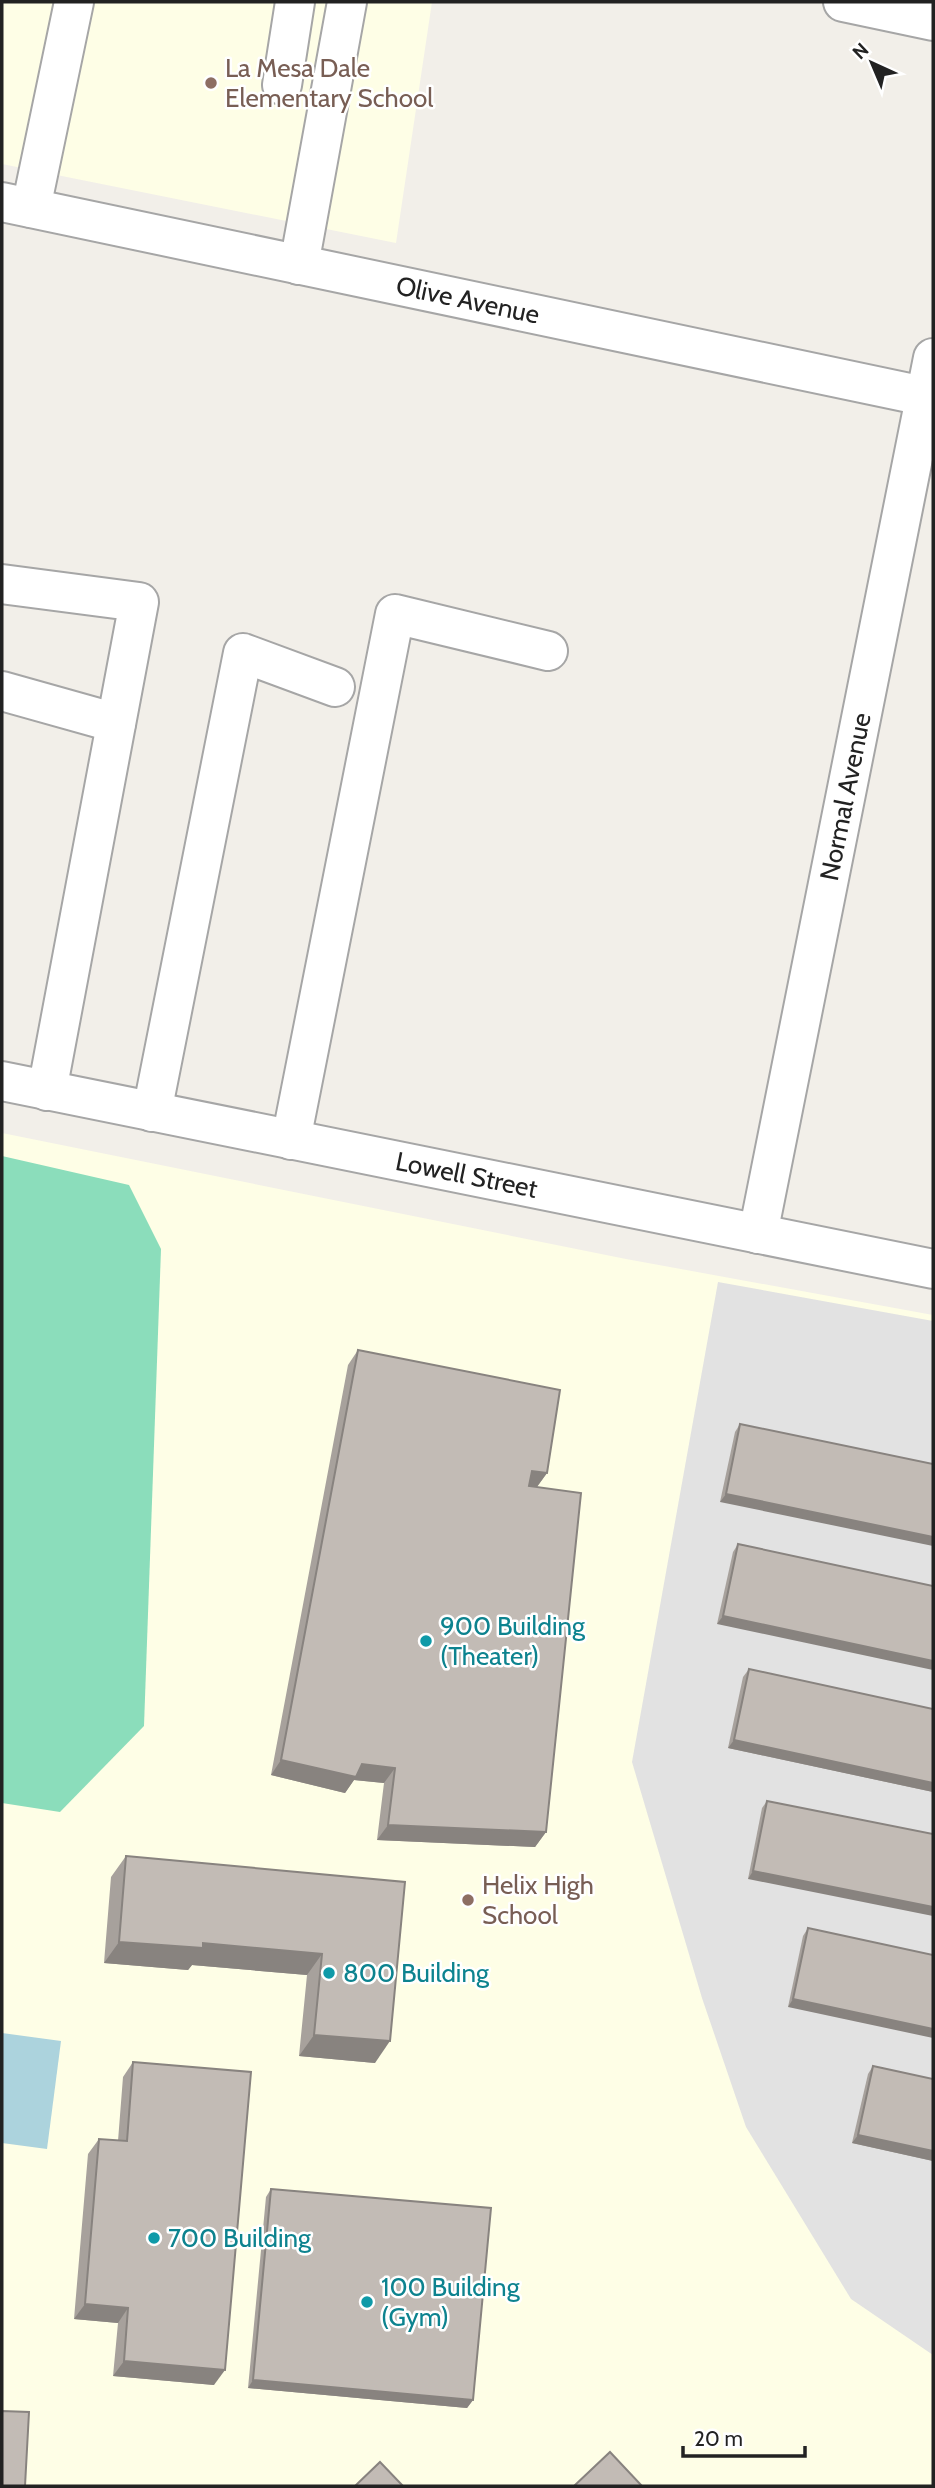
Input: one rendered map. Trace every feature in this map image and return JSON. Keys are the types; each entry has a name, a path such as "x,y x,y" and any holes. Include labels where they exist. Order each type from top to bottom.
{"street":[{"path":"16,205 74,2"},
{"path":"282,85 295,2"},
{"path":"299,265 347,2"},
{"path":"843,2 933,21"},
{"name":"Olive Avenue","path":"16,205 929,398"},
{"name":"Normal Avenue","path":"758,1234 929,398 933,358"},
{"path":"2,584 139,602 47,1091"},
{"path":"291,1140 395,614 548,651"},
{"path":"152,1112 243,653 335,687"},
{"path":"2,691 116,723"},
{"name":"Lowell Street","path":"2,1081 933,1269"}],"shaded area":[{"name":"La Mesa Dale Elementary School","path":"2,2 432,2 396,243 2,164"},
{"name":"Helix High School","path":"2,1133 626,1259 933,1315 933,2486 2,2486"},
{"path":"718,1282 933,1321 933,2355 851,2299 746,2127 702,1998 632,1762"}],"green space":[{"path":"2,1156 129,1185 161,1249 144,1726 60,1812 2,1803"}],"water":[{"path":"2,2033 61,2041 47,2149 2,2143"}],"building":[{"name":"900 Building (Theater)","path":"358,1350 560,1390 547,1473 532,1471 529,1486 581,1493 546,1832 388,1825 395,1768 362,1764 356,1777 281,1760"},
{"path":"740,1424 933,1464 933,1537 726,1494"},
{"path":"738,1544 933,1586 933,1661 723,1616"},
{"path":"749,1669 933,1709 933,1783 734,1740"},
{"path":"767,1801 933,1834 933,1907 753,1871"},
{"name":"800 Building","path":"126,1856 405,1882 390,2041 314,2035 322,1954 203,1943 203,1948 119,1942"},
{"path":"808,1928 933,1955 933,2029 793,1999"},
{"name":"700 Building","path":"133,2062 251,2072 225,2370 124,2361 128,2308 85,2304 99,2139 127,2141"},
{"path":"873,2066 933,2079 933,2151 858,2135"},
{"name":"100 Building (Gym)","path":"271,2189 491,2208 473,2400 253,2380"},
{"path":"2,2411 29,2412 25,2486 2,2486"},
{"path":"610,2452 642,2486 574,2486"},
{"path":"380,2462 403,2486 355,2486"}],"place":[{"name":"La Mesa Dale Elementary School","path":"211,83"},
{"name":"900 Building (Theater)","path":"426,1641"},
{"name":"Helix High School","path":"468,1900"},
{"name":"800 Building","path":"329,1973"},
{"name":"700 Building","path":"154,2238"},
{"name":"100 Building (Gym)","path":"367,2302"}]}
